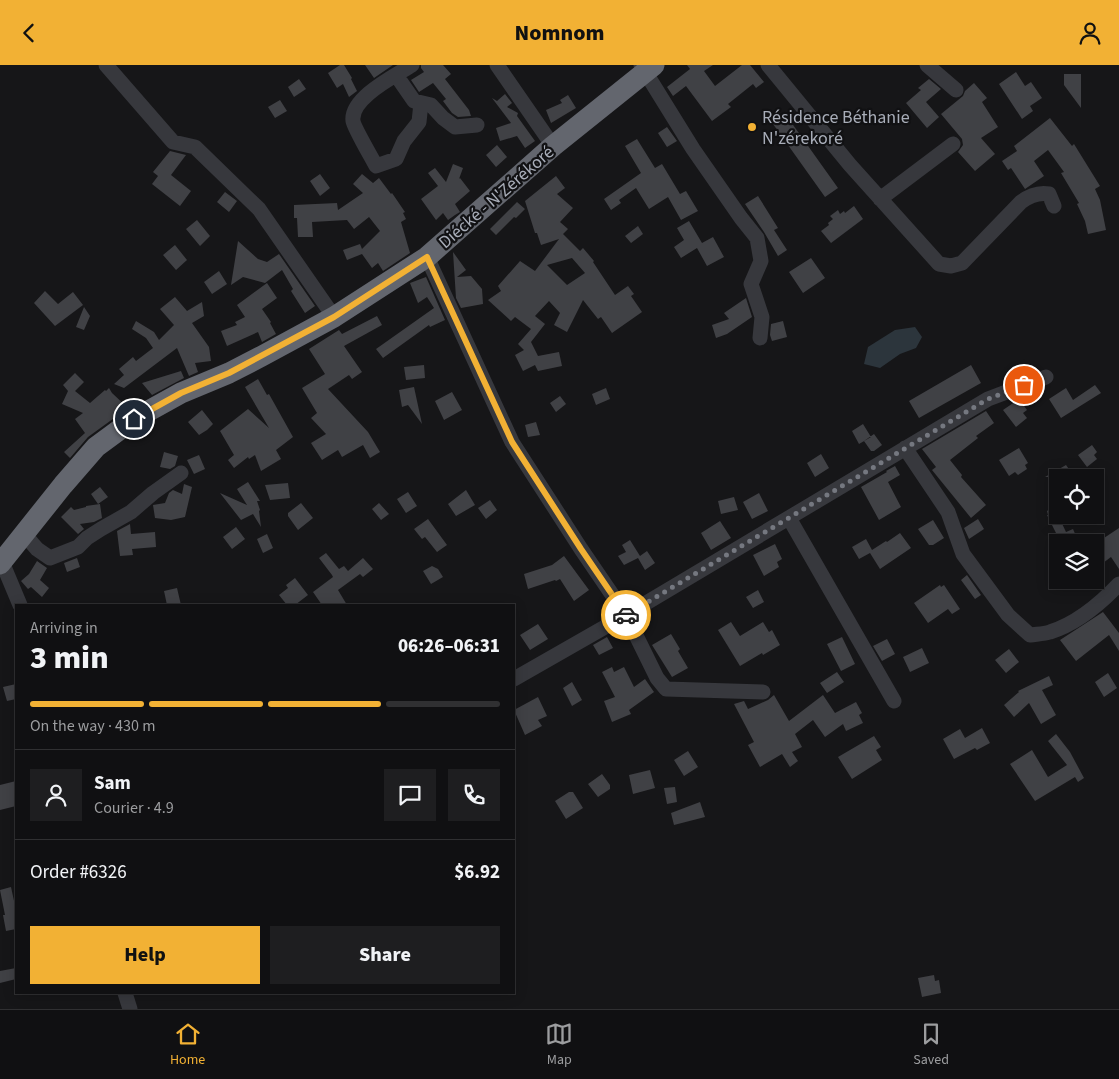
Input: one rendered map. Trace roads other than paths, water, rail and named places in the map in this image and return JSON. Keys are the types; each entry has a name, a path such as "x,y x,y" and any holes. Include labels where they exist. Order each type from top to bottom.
{"highway":[{"name":"Diécké - N'Zérékoré","path":"1,563 96,447 134,419 181,393 237,369 334,317 427,257 646,67"}],"street":[{"path":"106,65 173,142 195,147 259,209 334,317"},
{"path":"412,65 375,88 357,105 354,121 376,166 396,159 404,141 419,122 421,103"},
{"path":"497,65 553,146"},
{"path":"768,65 880,199 938,264 951,266 962,263 1021,202 1029,197 1042,193 1049,194 1054,205"},
{"path":"927,65 956,90"},
{"path":"646,67 693,149 757,238 761,261 751,283 762,317 760,338"},
{"path":"396,75 414,101 431,105 455,127 477,125"},
{"path":"880,199 953,144"},
{"path":"427,257 512,442 626,615 657,678 666,689 763,693"},
{"path":"515,678 626,615 988,399 1046,377"},
{"path":"904,449 948,512 963,554 1008,615 1030,635 1050,631 1074,621 1110,594 1119,584"},
{"path":"25,535 37,549 50,558 62,554 78,547 87,538 131,512 152,493 181,473"},
{"path":"789,518 894,701"},
{"path":"1,563 20,604"},
{"path":"125,994 130,1009"}],"place":[{"name":"Résidence Béthanie N'zérekoré","path":"752,127"}]}
